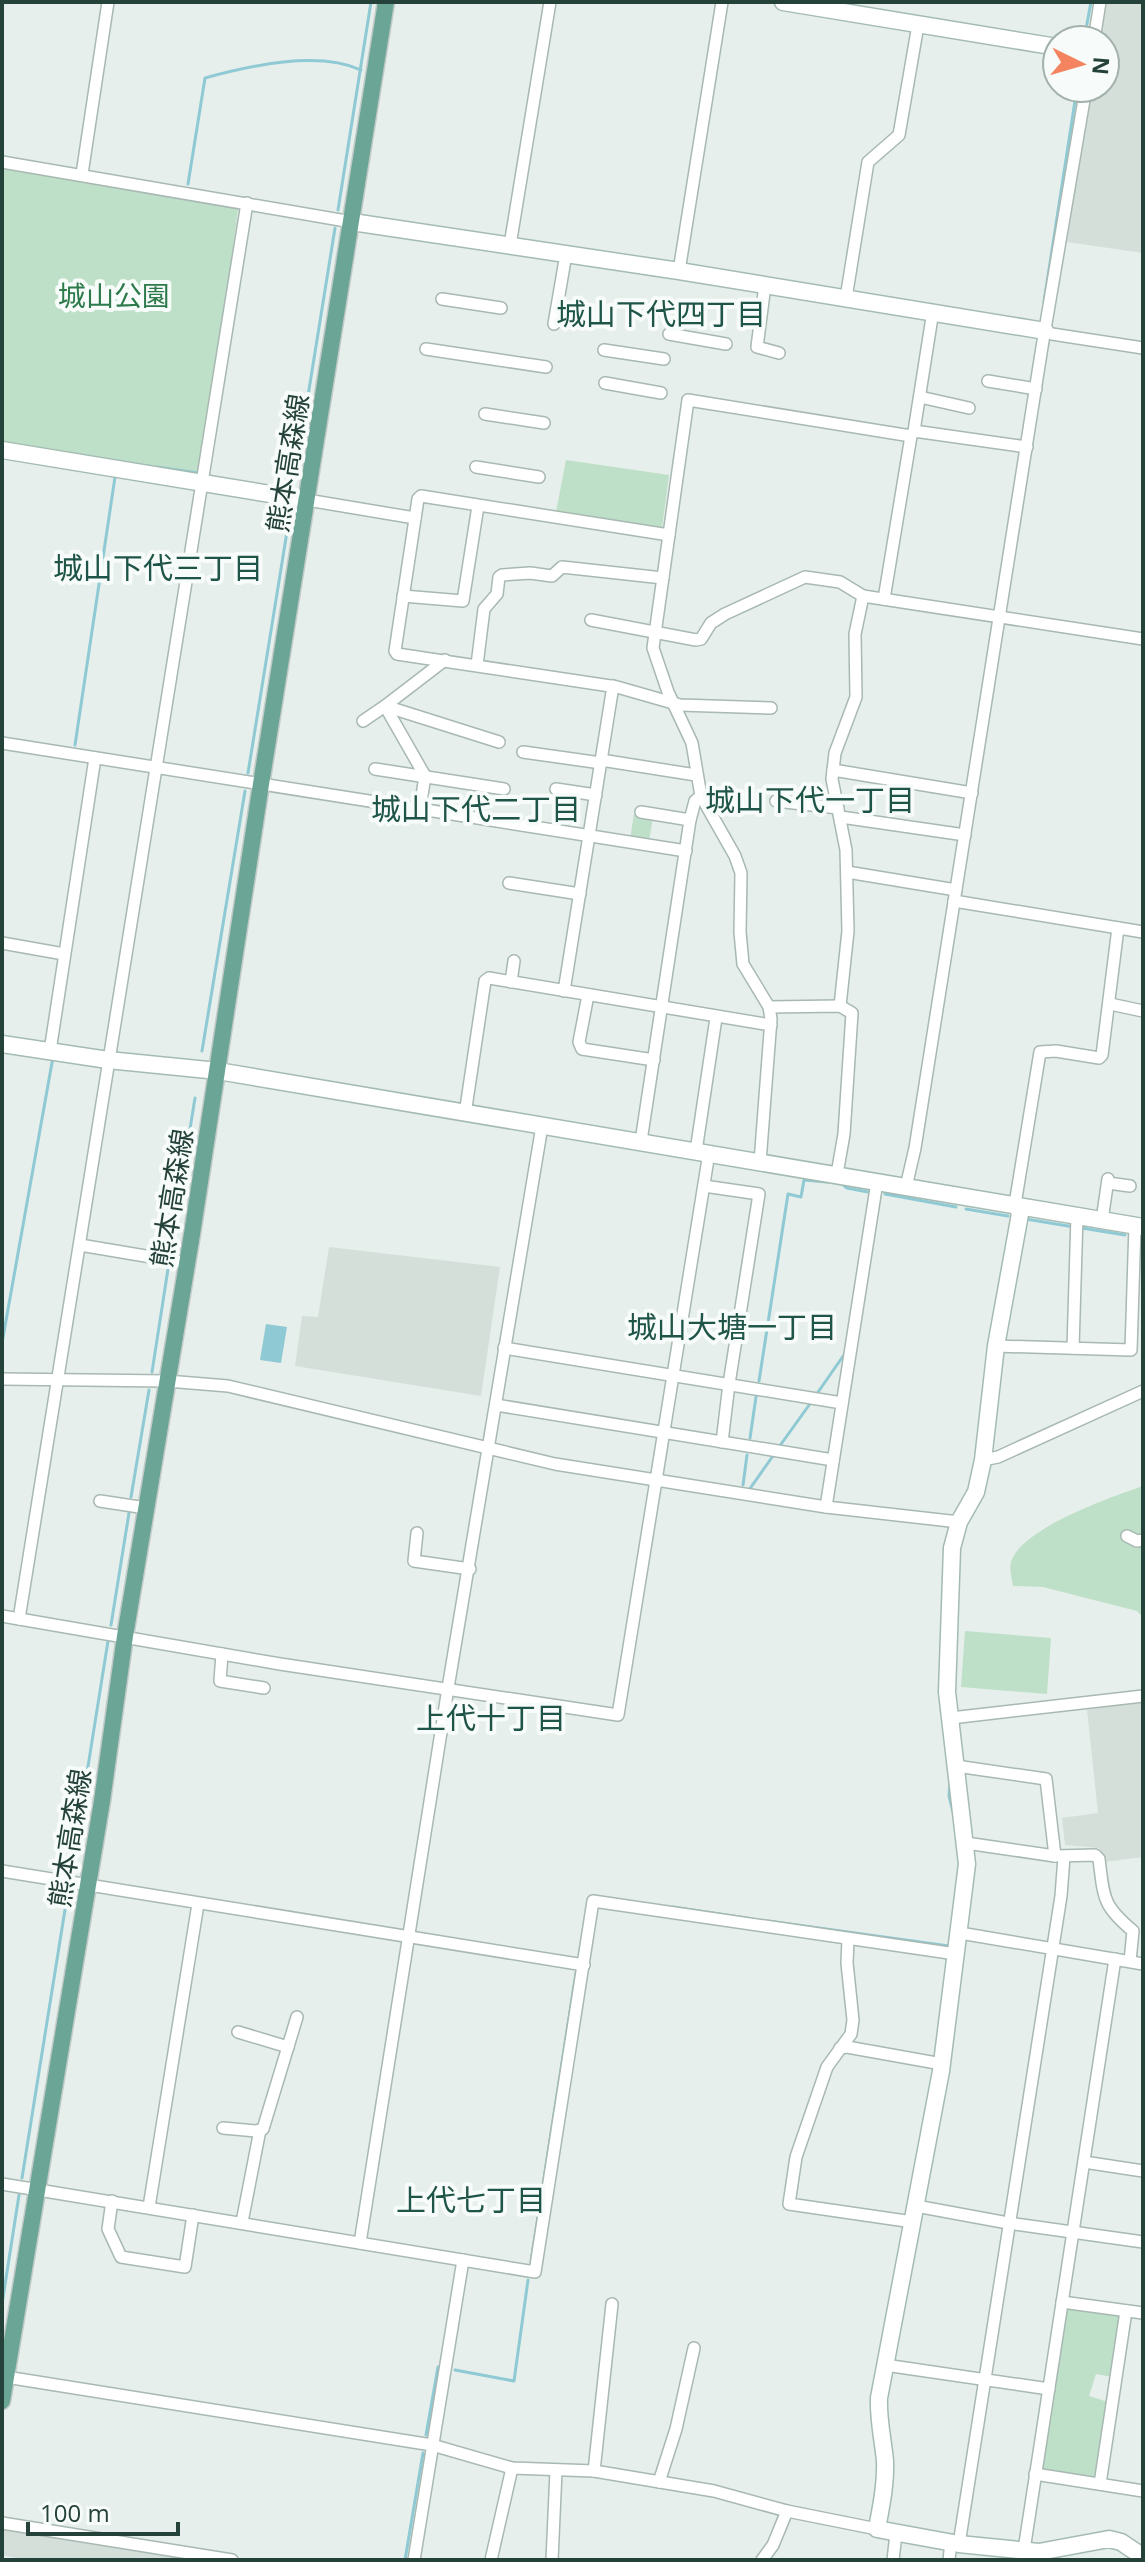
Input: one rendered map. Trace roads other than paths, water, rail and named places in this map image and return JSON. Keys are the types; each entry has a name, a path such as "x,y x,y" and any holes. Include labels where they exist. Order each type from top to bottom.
{"main road":[{"name":"熊本高森線","path":"2,2401 88,1885 386,2"}],"street":[{"path":"82,174 108,2"},
{"path":"510,245 550,2"},
{"path":"679,271 722,2"},
{"path":"783,2 1041,44"},
{"path":"1097,24 1100,2"},
{"path":"846,298 868,162 899,135 918,25"},
{"path":"906,1187 1083,104"},
{"path":"2,162 352,222 933,311 1143,348"},
{"path":"19,1619 247,203"},
{"path":"554,324 566,254"},
{"path":"765,285 757,347 779,353"},
{"path":"442,299 501,308"},
{"path":"884,599 933,311"},
{"path":"669,334 726,344"},
{"path":"426,349 546,367"},
{"path":"604,350 664,359"},
{"path":"988,381 1036,389"},
{"path":"605,383 661,393"},
{"path":"920,397 969,408"},
{"path":"760,1162 771,1025 769,1007 743,964 741,873 735,856 701,796 692,743 654,654 688,400 913,434 1027,447"},
{"path":"485,414 544,423"},
{"path":"2,450 415,518"},
{"path":"476,467 539,477"},
{"path":"669,535 421,496 418,499 395,651 397,654 613,686 673,704 771,708"},
{"path":"403,596 463,601 478,506"},
{"path":"477,665 484,609 497,594 502,575 530,573 552,576 562,567 663,578"},
{"path":"591,620 701,639 711,623 725,614 805,577 840,582 863,596 1143,639"},
{"path":"840,1006 848,931 846,837 833,770 835,753 856,697 855,634 863,596"},
{"path":"363,721 445,660"},
{"path":"564,991 613,686"},
{"path":"385,706 425,776 420,808"},
{"path":"385,706 499,742"},
{"path":"2,743 686,851"},
{"path":"523,752 696,775"},
{"path":"50,1051 95,758"},
{"path":"375,769 504,789"},
{"path":"833,770 972,793"},
{"path":"556,789 596,795"},
{"path":"641,1141 690,820 695,801 701,796"},
{"path":"776,801 965,835"},
{"path":"641,812 690,820"},
{"path":"847,872 1143,932"},
{"path":"509,883 580,894"},
{"path":"877,2529 885,2463 878,2421 879,2398 942,2064 967,1864 947,1692 951,1562 959,1522 976,1492 983,1460 996,1346 1020,1214 1016,1198 1040,1052 1056,1051 1099,1058 1102,1055 1118,928"},
{"path":"2,943 64,954"},
{"path":"511,982 514,961"},
{"path":"465,1114 485,981 489,978 771,1025"},
{"path":"588,995 579,1042 582,1049 654,1060"},
{"path":"1110,1004 1143,1011"},
{"path":"769,1007 840,1006 851,1010 844,1134 837,1174"},
{"path":"2,1616 222,1654 618,1715 704,1186 703,1152 716,1018"},
{"path":"2,1044 108,1060 218,1071 837,1174 1017,1206 1076,1223 1102,1220 1139,1226 1131,1350 996,1346"},
{"path":"360,2243 542,1126"},
{"path":"1102,1220 1108,1181 1130,1186"},
{"path":"826,1507 877,1182"},
{"path":"704,1186 759,1194 722,1442"},
{"path":"1073,1348 1076,1223"},
{"path":"80,1245 187,1263"},
{"path":"504,1348 842,1403"},
{"path":"2,1379 167,1381 228,1386 555,1464 826,1507 959,1522"},
{"path":"983,1460 998,1457 1143,1391"},
{"path":"496,1405 833,1460"},
{"path":"100,1501 146,1508"},
{"path":"417,1533 414,1561 470,1569"},
{"path":"1127,1536 1137,1541 1143,1540"},
{"path":"222,1654 220,1681 264,1688"},
{"path":"951,1718 1143,1696"},
{"path":"949,2560 955,2543 984,2380 1053,1949 1060,1856 1046,1779 956,1766"},
{"path":"960,1933 1137,1962 1133,1931 1111,1913 1106,1903 1099,1859 1095,1855 1060,1856 966,1843"},
{"path":"2,1871 584,1965"},
{"path":"2,2184 535,2272 593,1901 956,1954"},
{"path":"149,2207 198,1904"},
{"path":"848,1939 847,1963 853,2020 851,2034 827,2067 796,2157 789,2204 1008,2223 1143,2242"},
{"path":"1024,2550 1115,1959"},
{"path":"242,2222 260,2130 278,2084 297,2017"},
{"path":"238,2032 288,2047"},
{"path":"840,2048 942,2064"},
{"path":"223,2128 260,2130"},
{"path":"1084,2162 1143,2171"},
{"path":"112,2201 108,2229 121,2257 185,2267 193,2215"},
{"path":"414,2560 463,2260"},
{"path":"1062,2302 1143,2313"},
{"path":"594,2471 612,2304"},
{"path":"1100,2484 1126,2311"},
{"path":"659,2482 676,2429 694,2348"},
{"path":"885,2365 1049,2389"},
{"path":"4,2377 432,2445 512,2468 594,2471 714,2491 787,2511 896,2534 1039,2552 1109,2539 1121,2542 1138,2556"},
{"path":"491,2560 512,2468"},
{"path":"552,2560 556,2471"},
{"path":"1035,2474 1143,2491"},
{"path":"762,2560 773,2545 787,2511"},
{"path":"2,2523 232,2560"},
{"path":"893,2560 896,2534"}],"water":[{"path":"266,1324 287,1327 281,1363 260,1360"}],"waterway":[{"path":"338,210 371,2"},
{"path":"1087,24 1091,2"},
{"path":"188,184 205,78 283,62 325,61 361,70"},
{"path":"1044,302 1075,104"},
{"path":"293,489 335,228"},
{"path":"157,467 199,471"},
{"path":"75,745 115,477"},
{"path":"248,773 291,507"},
{"path":"202,1051 245,791"},
{"path":"2,1343 53,1057"},
{"path":"170,1253 195,1098"},
{"path":"759,1381 788,1194 801,1197 804,1180 827,1182"},
{"path":"842,1184 868,1192"},
{"path":"885,1194 956,1207"},
{"path":"966,1209 1008,1216"},
{"path":"1026,1219 1074,1227"},
{"path":"1082,1228 1125,1235"},
{"path":"152,1372 168,1269"},
{"path":"816,1395 846,1352"},
{"path":"131,1497 149,1390"},
{"path":"750,1438 756,1397"},
{"path":"779,1447 812,1401"},
{"path":"749,1490 775,1453"},
{"path":"743,1485 747,1455"},
{"path":"111,1625 129,1513"},
{"path":"71,1873 108,1641"},
{"path":"950,1784 953,1812"},
{"path":"22,2178 68,1891"},
{"path":"673,1907 753,1919"},
{"path":"768,1921 949,1946"},
{"path":"531,2262 576,1973"},
{"path":"2,2304 19,2195"},
{"path":"455,2370 514,2381 528,2280"},
{"path":"426,2435 438,2367"},
{"path":"405,2560 423,2453"}],"district":[{"name":"城山下代四丁目","path":"661,313"},
{"name":"城山下代三丁目","path":"158,567"},
{"name":"城山下代一丁目","path":"810,799"},
{"name":"城山下代二丁目","path":"476,808"},
{"name":"城山大塘一丁目","path":"732,1326"},
{"name":"上代十丁目","path":"491,1717"},
{"name":"上代七丁目","path":"471,2199"}],"park label":[{"name":"城山公園","path":"114,295"}]}
